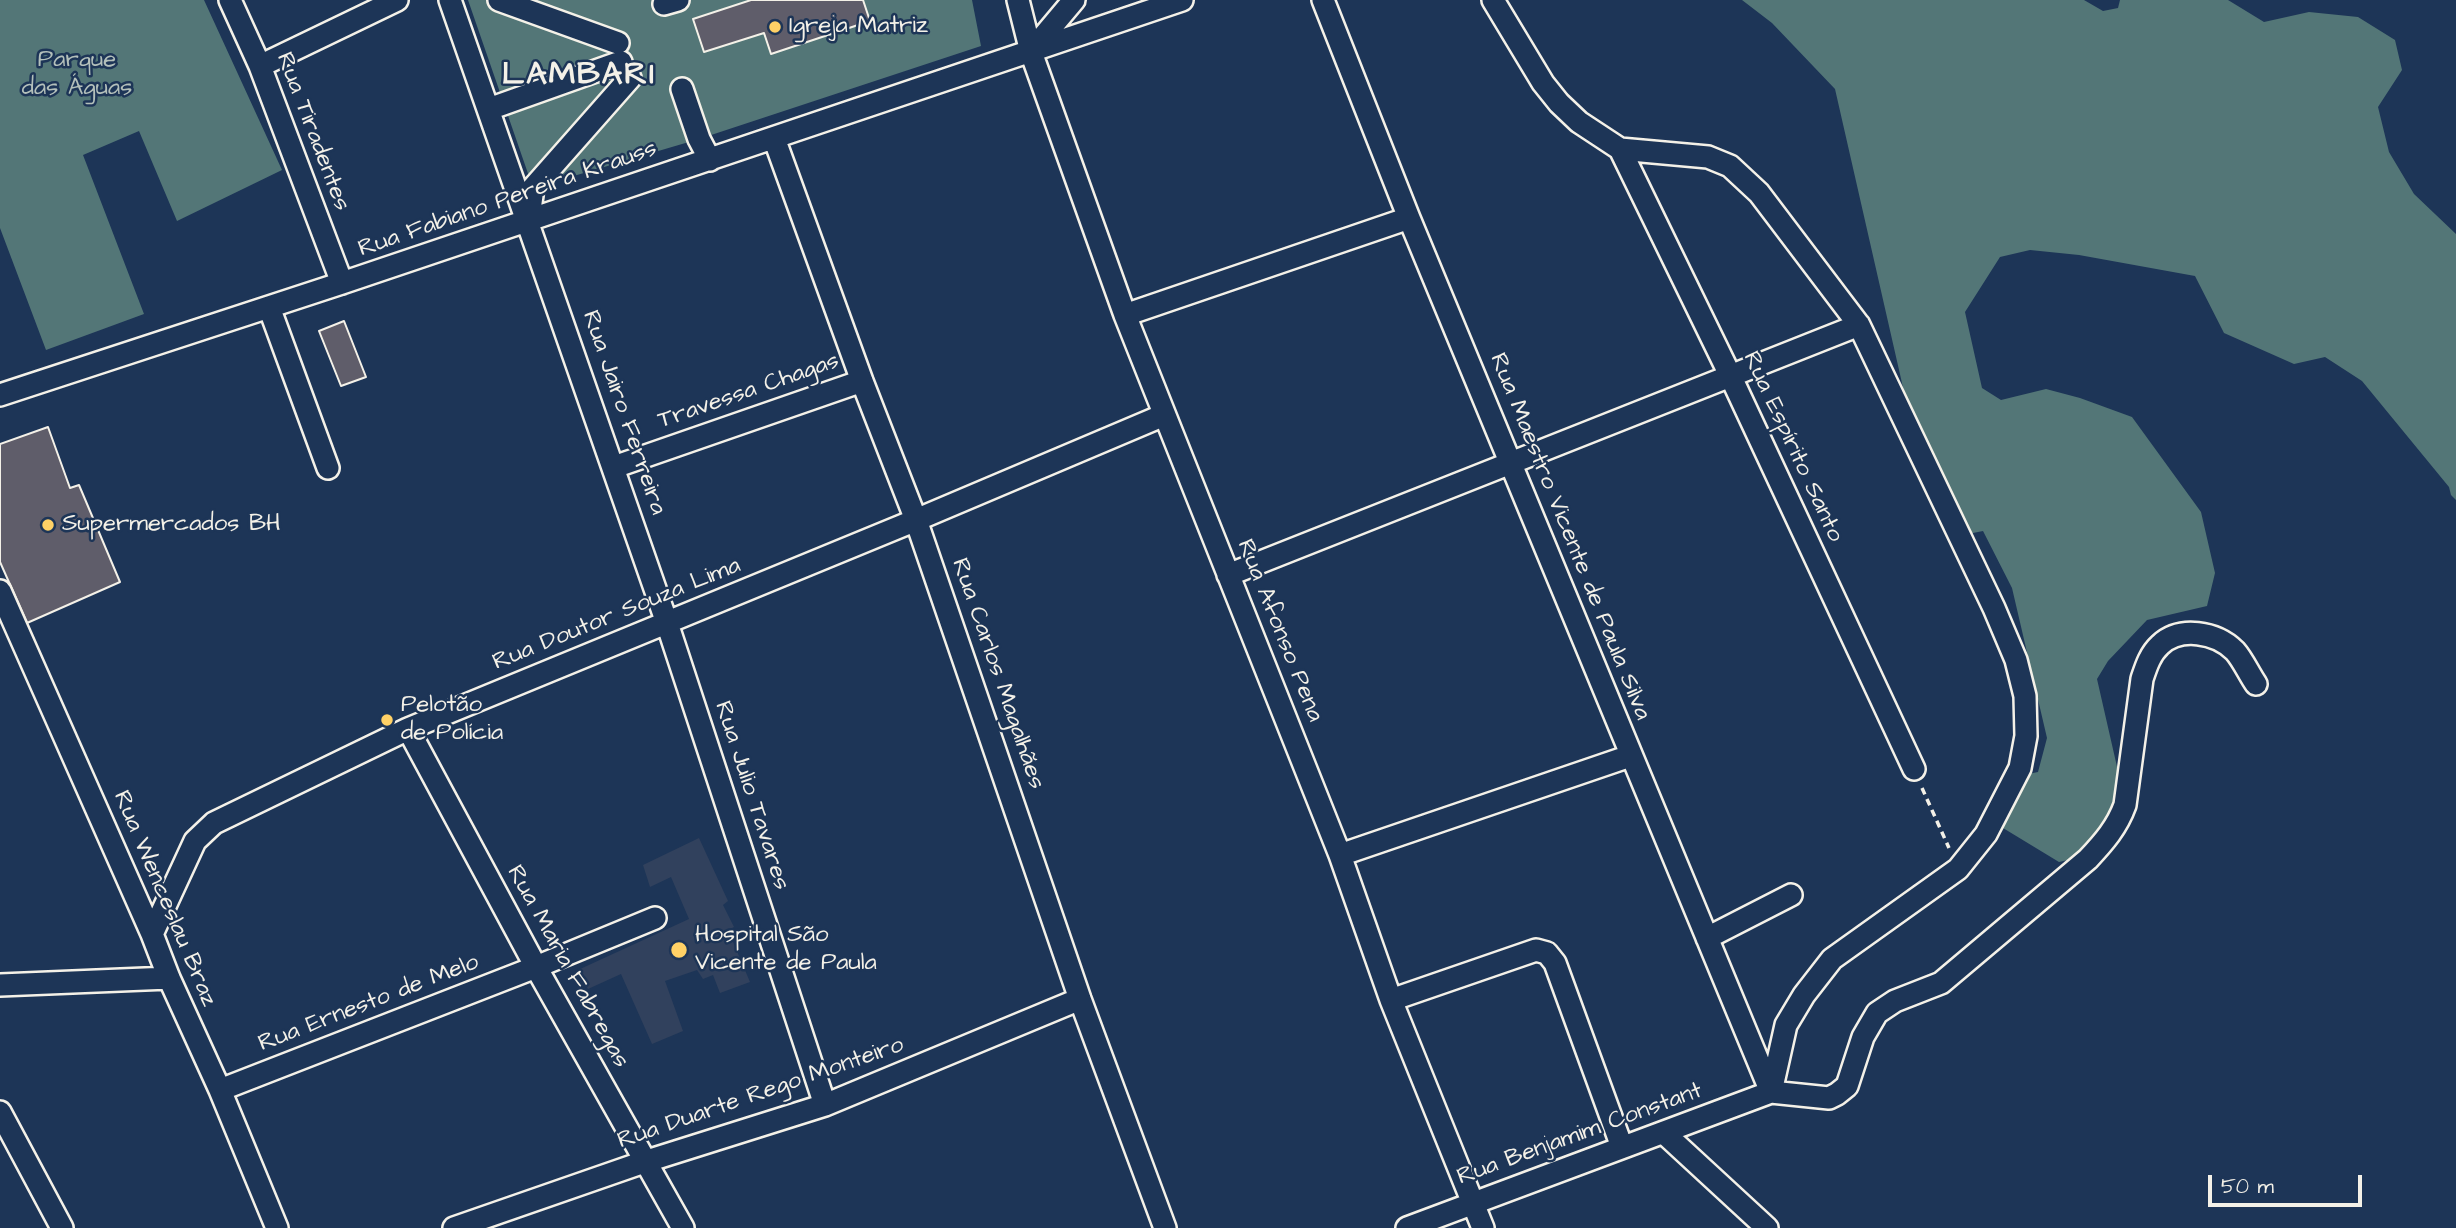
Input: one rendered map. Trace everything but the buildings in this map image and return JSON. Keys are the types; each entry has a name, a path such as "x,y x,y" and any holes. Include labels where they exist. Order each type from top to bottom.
{"street":[{"name":"Rua Tiradentes","path":"230,0 260,66 342,284"},
{"path":"260,66 397,0"},
{"name":"Rua Jairo Ferreira","path":"450,0 667,623"},
{"path":"499,0 623,61"},
{"name":"Rua Afonso Pena","path":"1018,0 1031,52 1125,315 1340,855 1391,1000 1483,1228"},
{"path":"1031,52 1074,0"},
{"name":"Rua Fabiano Pereira Krauss","path":"0,395 342,284 1182,0"},
{"name":"Rua Maestro Vicente de Paula Silva","path":"1323,0 1409,218 1771,1091"},
{"path":"1493,0 1543,83 1579,122 1620,149 1708,157 1730,166 1759,192 1859,325 1994,608 2016,660 2025,696 2026,736 2020,768 2006,799 1986,834 1958,869 1832,958 1786,1024 1771,1091 1829,1098 1838,1094 1847,1086 1863,1037 1877,1013 1895,1001 1941,983 2088,859 2106,840 2119,821 2124,805 2142,679 2148,660 2160,645 2175,636 2193,633 2215,638 2235,651 2256,684"},
{"path":"489,109 623,61"},
{"path":"528,221 533,188 623,61"},
{"path":"682,89 699,139 710,160"},
{"name":"Rua Carlos Magalhães","path":"774,138 862,381 916,520 1080,999 1165,1228"},
{"name":"Rua Espírito Santo","path":"1620,149 1730,375 1914,769"},
{"path":"1125,315 1409,218"},
{"path":"269,307 328,468"},
{"path":"1228,575 1859,325"},
{"name":"Travessa Chagas","path":"614,467 862,381"},
{"name":"Rua Doutor Souza Lima","path":"152,934 195,841 206,828 408,729 1164,415"},
{"name":"Rua Wenceslau Braz","path":"0,591 220,1090 277,1228"},
{"name":"Rua Julio Tavares","path":"667,623 825,1105"},
{"name":"Rua Maria Fabregas","path":"408,729 536,967 683,1228"},
{"path":"1340,855 1630,756"},
{"path":"1707,937 1791,895"},
{"name":"Rua Ernesto de Melo","path":"220,1090 655,918"},
{"path":"1391,1000 1536,950 1547,953 1555,963 1622,1147"},
{"path":"0,985 169,978"},
{"name":"Rua Duarte Rego Monteiro","path":"454,1228 645,1161 825,1105 1080,999"},
{"name":"Rua Benjamim Constant","path":"1407,1228 1771,1091"},
{"path":"0,1112 62,1228"},
{"path":"1664,1133 1767,1228"}],"path":[{"path":"1914,769 1958,869"}],"shaded area":[{"name":"Hospital São Vicente de Paula","path":"699,838 728,901 723,905 734,927 728,930 750,982 720,993 713,975 703,979 697,970 665,981 683,1031 652,1044 621,974 588,989 578,970 689,919 671,877 650,887 643,865"}],"green space":[{"name":"Parque das Águas","path":"0,0 204,0 282,170 177,221 139,131 83,155 144,314 46,350 0,228"},
{"path":"468,0 972,0 981,46 699,139 533,188"},
{"path":"1742,0 2084,0 2103,11 2118,8 2120,0 2228,0 2264,22 2309,12 2358,17 2395,40 2402,70 2378,107 2389,152 2414,194 2456,234 2456,500 2449,487 2362,381 2325,357 2294,364 2224,333 2195,276 2079,255 2030,250 2000,257 1965,312 1982,388 2001,400 2046,389 2132,417 2201,512 2215,573 2207,606 2147,620 2108,661 2097,679 2128,815 2104,852 2059,862 2003,828 2000,812 2023,775 2038,772 2047,738 2012,588 1983,531 1968,534 1907,405 1835,89 1772,23"}],"place":[{"name":"Igreja Matriz","path":"775,27"},
{"name":"Supermercados BH","path":"48,525"},
{"name":"Pelotão de Polícia","path":"387,720"},
{"name":"Hospital São Vicente de Paula","path":"679,950"}],"district":[{"name":"LAMBARI","path":"579,76"}]}
